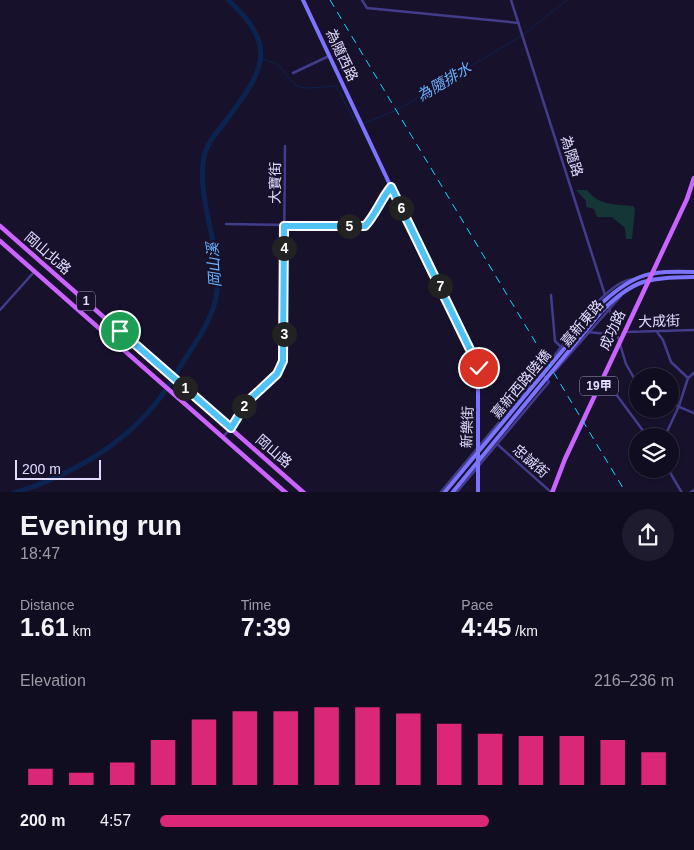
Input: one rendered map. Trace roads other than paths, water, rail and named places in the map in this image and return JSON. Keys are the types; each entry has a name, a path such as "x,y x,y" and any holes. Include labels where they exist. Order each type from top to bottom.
{"main road":[{"name":"成功路","path":"552,492 651,272 668,240 694,178"},
{"name":"岡山北路","path":"0,226 184,388"},
{"name":"岡山北路","path":"0,241 173,394"},
{"name":"岡山路","path":"184,388 304,492"},
{"name":"岡山路","path":"173,394 286,492"}],"street":[{"name":"為隨西路","path":"304,0 359,120"},
{"path":"362,0 364,7 372,9 519,23"},
{"name":"為隨路","path":"511,0 605,295"},
{"path":"293,73 330,55"},
{"name":"新樂街","path":"359,120 478,364 478,492"},
{"name":"大寶街","path":"223,437 231,428 247,402 277,374 283,361 286,146"},
{"path":"226,224 365,226 391,187"},
{"path":"0,310 34,271"},
{"name":"嘉新東路","path":"635,284 610,308 555,371 549,364 605,295 627,280 651,272 694,272"},
{"name":"嘉新東路","path":"617,292 648,280 694,277"},
{"name":"嘉新東路","path":"617,292 633,279"},
{"name":"嘉新西路陸橋","path":"455,492 617,292"},
{"name":"嘉新西路陸橋","path":"444,492 603,302 617,292"},
{"path":"552,295 555,341 561,347"},
{"path":"610,308 629,369"},
{"path":"579,325 588,332 617,335"},
{"name":"大成街","path":"624,332 694,330"},
{"path":"657,332 664,340 671,362 688,378"},
{"path":"440,492 541,372 549,382 455,492 448,483"},
{"path":"694,373 688,378 679,406 694,413"},
{"path":"603,377 641,428"},
{"name":"忠誠街","path":"496,444 552,492"},
{"path":"673,478 682,492"},
{"path":"689,492 694,490"}],"waterway":[{"name":"岡山溪","path":"17,492 54,478 92,459 110,447 142,419 164,392 210,318 217,292 217,275 216,257 203,186 205,153 211,140 249,89 260,60 260,47 255,32 245,17 228,0"},
{"name":"為隨排水","path":"524,34 567,0"},
{"name":"為隨排水","path":"365,123 399,109 521,36"},
{"name":"為隨排水","path":"262,59 280,66 291,80 300,87 336,86 356,123"}],"railway":[{"path":"330,0 625,492"}]}
